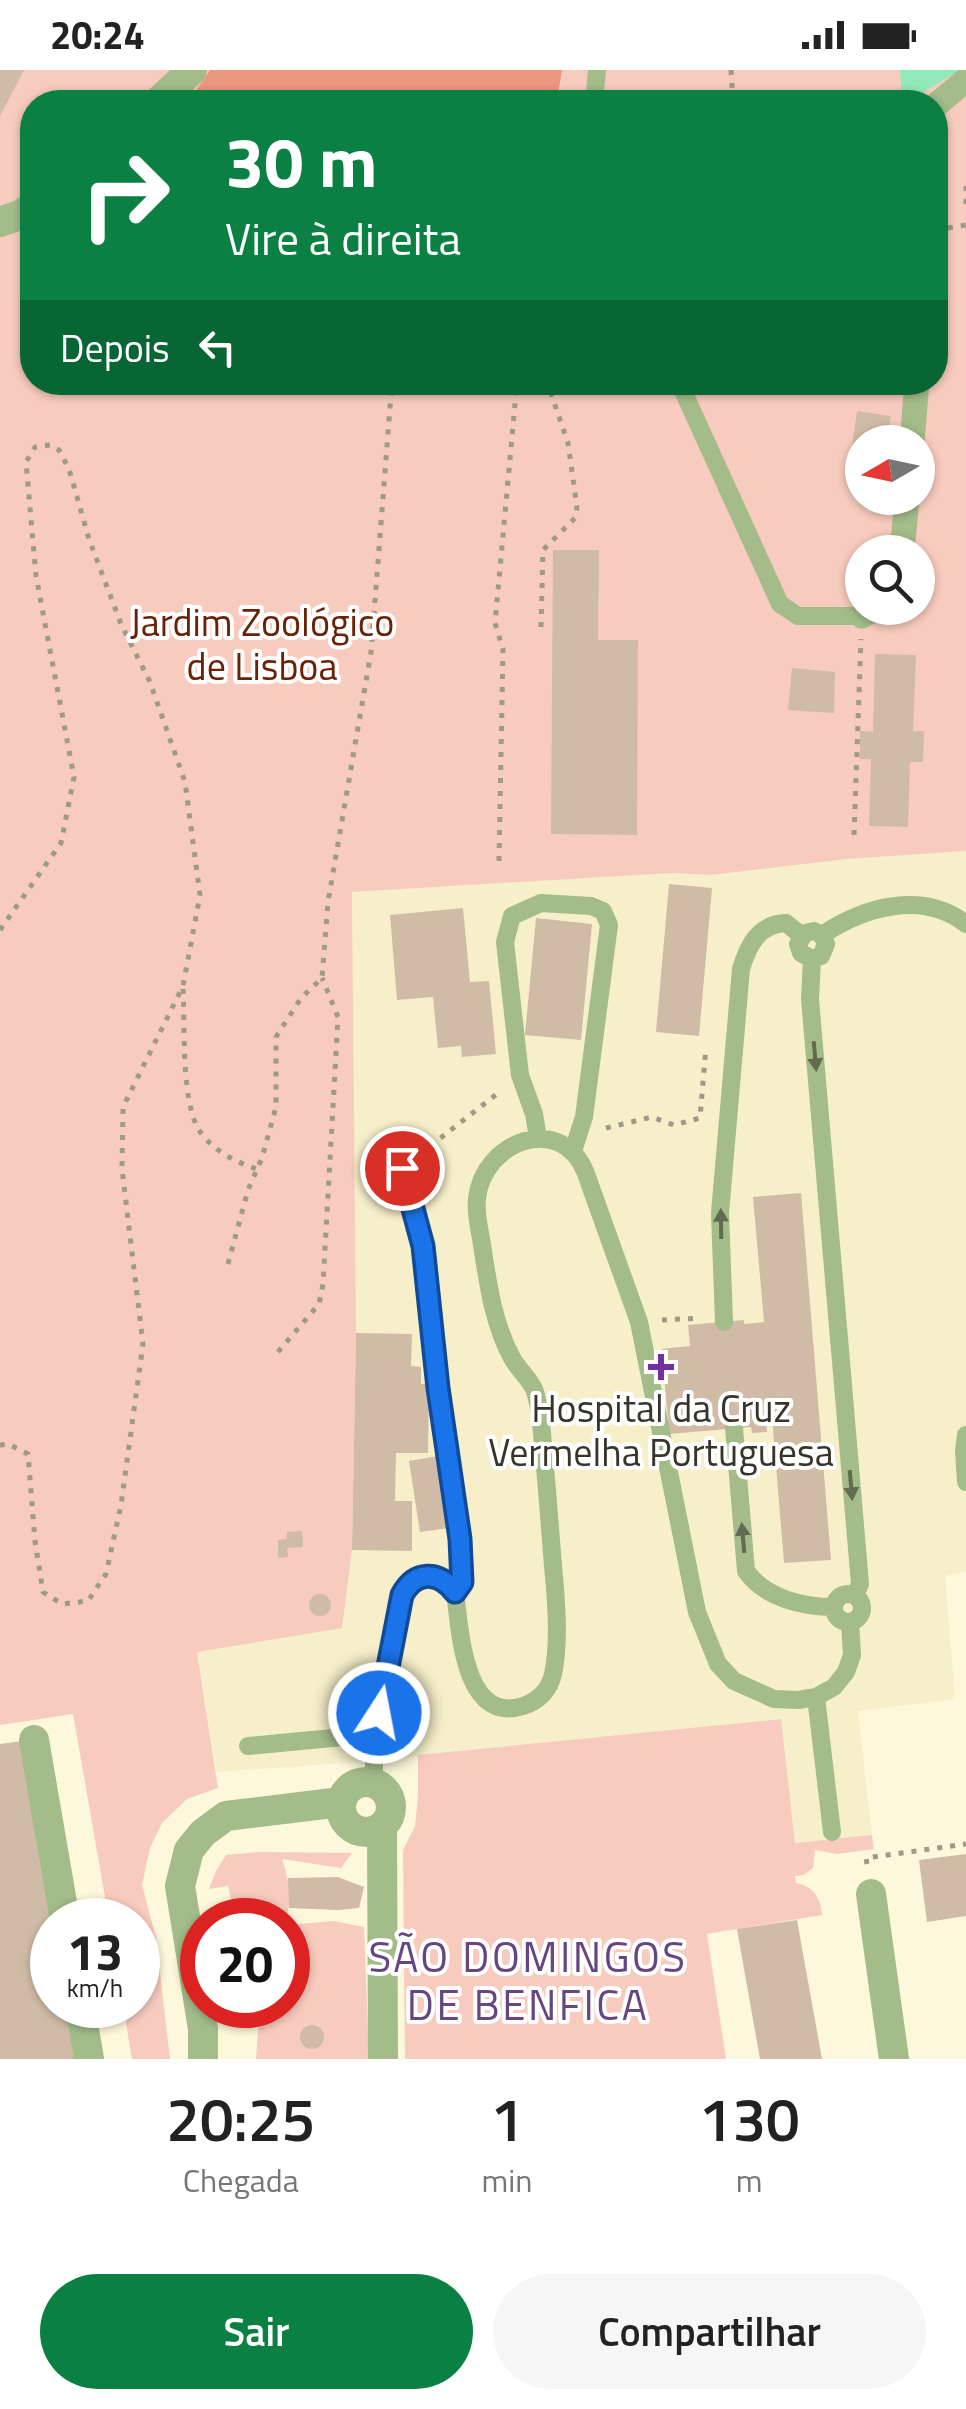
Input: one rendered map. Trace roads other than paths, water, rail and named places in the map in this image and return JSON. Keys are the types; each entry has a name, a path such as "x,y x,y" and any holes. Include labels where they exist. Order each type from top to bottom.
{"street":[{"path":"171,90 192,70"},
{"path":"913,425 916,395"},
{"path":"34,1740 61,1898"},
{"path":"382,1827 362,1832 345,1822 341,1802 353,1785 374,1782 382,1786 391,1802 391,1812 382,1827 383,2059"},
{"path":"202,2059 203,2029 180,1886 188,1850 226,1816 341,1802"},
{"path":"871,1894 894,2059"},
{"path":"84,2028 89,2059"}],"lane":[{"path":"685,395 780,604 798,616 845,613"},
{"path":"538,1138 520,1075 505,942 512,916 541,902 591,906 603,912 609,926 584,1117 573,1151"},
{"path":"822,936 852,918 904,904 936,909 966,924"},
{"path":"724,1319 720,1213 741,970 753,940 773,923 786,923 802,936"},
{"path":"814,931 826,944 824,953 812,959 801,953 798,944 802,936 814,931"},
{"path":"812,959 810,1000 860,1584 855,1595"},
{"path":"374,1782 374,1734 402,1595 409,1583 432,1576 449,1584 455,1592 472,1682 488,1702 500,1707 525,1706 537,1700 552,1678 556,1603 540,1412 534,1388 512,1358 492,1303 476,1205 478,1188 493,1160 522,1141 553,1140 573,1151 586,1170 639,1322 697,1612 718,1664 734,1681 774,1699 816,1697 834,1687 846,1672 852,1655 850,1622"},
{"path":"402,1168 423,1246 460,1539 462,1582 455,1592"},
{"path":"734,1428 746,1571 767,1592 817,1606 834,1606"},
{"path":"966,1435 966,1482"},
{"path":"841,1595 855,1595 862,1610 850,1622 840,1620 834,1606 841,1595"},
{"path":"816,1697 832,1832"},
{"path":"248,1746 374,1734"}],"place":[{"name":"Hospital da Cruz Vermelha Portuguesa","path":"661,1367"}],"district":[{"name":"SÃO DOMINGOS DE BENFICA","path":"528,1980"}],"park label":[{"name":"Jardim Zoológico de Lisboa","path":"262,644"}]}
